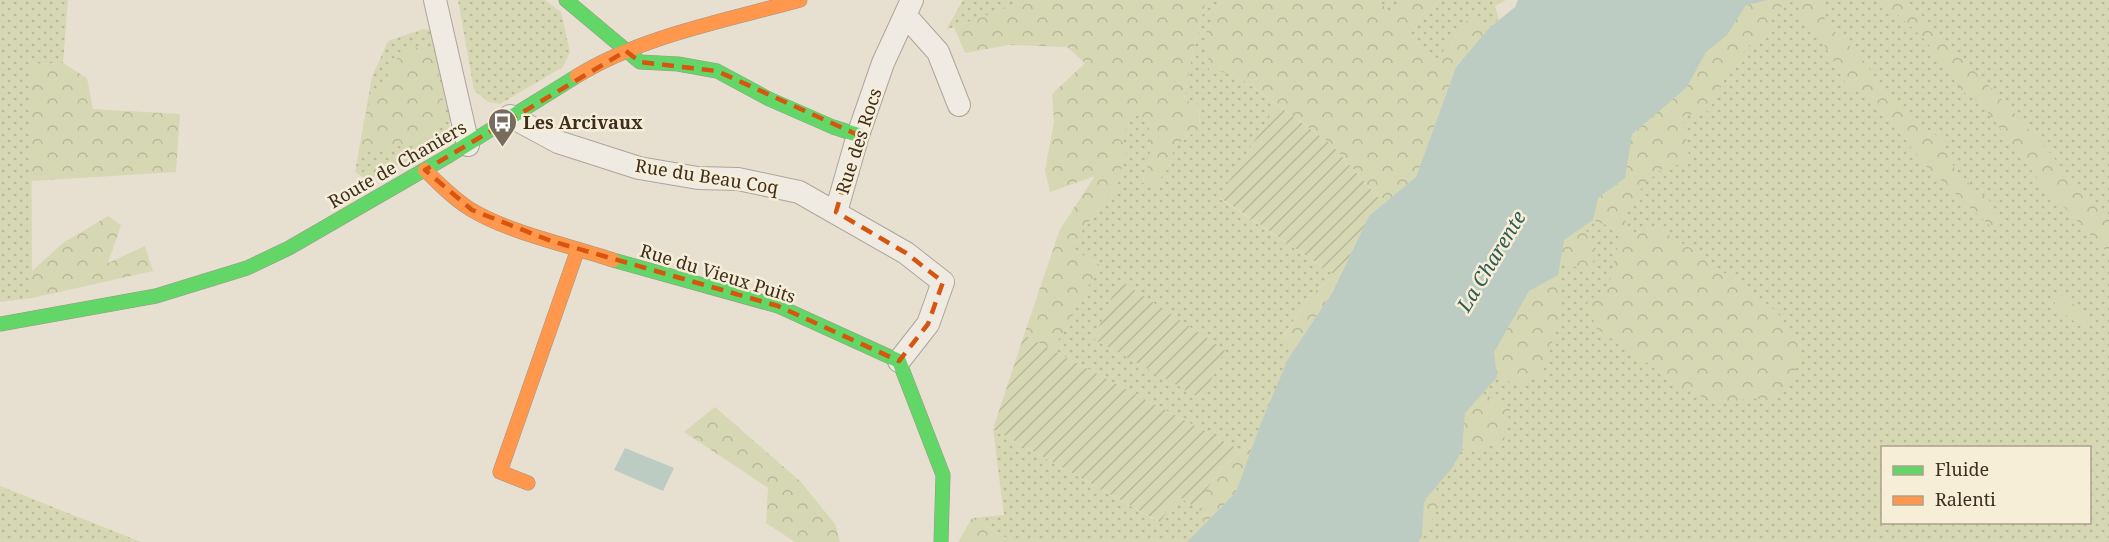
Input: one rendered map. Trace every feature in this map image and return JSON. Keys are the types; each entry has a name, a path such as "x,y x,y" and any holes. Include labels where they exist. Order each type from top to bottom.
{"street":[{"path":"435,0 468,145"},
{"path":"566,0 640,62 678,64 717,71 770,99 833,127 858,135"},
{"name":"Route de Chaniers","path":"0,324 156,296 247,268 289,248 468,145 510,116 583,72 626,51 656,40 800,0"},
{"path":"909,7 938,52 959,105"},
{"name":"Rue des Rocs","path":"898,361 928,324 943,282 906,253 836,212 858,135 883,63 909,7"},
{"name":"Rue du Beau Coq","path":"510,116 558,142 639,168 698,178 738,179 799,192 836,212"},
{"name":"Rue du Vieux Puits","path":"425,170 447,192 472,210 512,228 656,273 778,306 898,361"},
{"path":"528,483 500,472 578,249"},
{"path":"898,361 943,475 941,542"}],"highlighted area":[{"path":"626,51 640,62 717,71 858,135 836,212 906,253 943,282 928,324 899,361 778,306 551,241 472,210 425,170"}],"green space":[{"path":"0,0 68,0 63,63 31,64 32,298 0,302"},
{"path":"458,0 545,0 561,12 570,52 563,67 500,104 488,102 474,90"},
{"path":"963,0 1029,0 946,30"},
{"path":"1029,0 1206,0 1184,100 1199,105 1200,128 1175,146 1167,170 1155,185 1142,183 1150,158 1149,123 1136,114 1119,139 1128,147 1114,192 1107,196 1070,248 1100,265 1053,350 1024,335 1060,229 1095,176 1050,192 1045,171 1054,122 1052,94 1085,63 1067,47 1009,45 965,53 954,27"},
{"path":"1206,0 1221,0 1206,33 1235,74 1277,105 1219,198 1336,276 1311,294 1284,335 1291,355 1255,441 1242,451 1024,335 1100,265 1070,248 1107,196 1114,192 1118,140 1136,114 1149,123 1150,158 1142,182 1167,170 1175,146 1200,128 1199,105 1184,101"},
{"path":"1221,0 1379,0 1390,14 1405,0 1440,0 1407,28 1425,55 1437,59 1470,17 1489,28 1456,67 1416,177 1384,204 1331,144 1235,74 1209,70 1206,33"},
{"path":"1379,0 1405,0 1390,14"},
{"path":"1440,0 1506,0 1495,6 1499,19 1489,28 1470,18 1437,59 1425,55 1407,28"},
{"path":"1719,0 2109,0 2109,542 1354,542"},
{"path":"1768,0 1796,0 1774,10 1770,31 1747,47 1725,78 1709,111 1683,116 1690,164 1665,166 1643,186 1628,209 1624,227 1631,233 1655,227 1692,249 1775,310 1803,345 1792,381 1776,401 1751,398 1719,405 1684,388 1596,328 1587,303 1609,285 1618,245 1618,230 1593,220 1598,198 1625,178 1632,134 1686,88 1706,52 1727,35 1747,5"},
{"path":"1801,0 1824,0 1825,22 1861,57 1890,98 1912,119 1942,139 1956,172 1993,204 1999,223 1990,226 1922,162 1877,102 1847,86 1822,41 1802,19"},
{"path":"1882,0 1907,0 2006,104 2109,220 2109,254 2041,183 1981,103 1963,92 1926,41"},
{"path":"423,29 430,30 451,116 448,134 439,147 367,180 355,172 372,77 388,41"},
{"path":"414,47 435,53 446,115 418,143 359,153 367,107 399,56"},
{"path":"63,63 87,78 93,109 180,114 176,172 31,181 31,64"},
{"path":"1277,105 1331,144 1384,204 1369,216 1342,272 1336,276 1219,197"},
{"path":"108,216 121,225 108,263 145,246 153,271 32,298 31,272 63,243"},
{"path":"1584,226 1598,253 1588,270 1560,263 1564,240"},
{"path":"1342,272 1332,293 1291,355 1284,336 1311,294"},
{"path":"1558,275 1563,309 1541,377 1516,384 1497,377 1494,352 1529,291"},
{"path":"1119,280 1225,350 1202,399 1094,339"},
{"path":"2054,292 2071,301 2088,321 2087,332 2055,306"},
{"path":"1024,335 1242,451 1221,468 1201,498 1202,512 1178,496 1160,522 993,429"},
{"path":"1483,393 1510,409 1504,440 1482,449 1462,450 1465,413"},
{"path":"715,407 800,481 835,524 840,542 795,542 766,523 768,488 684,432"},
{"path":"993,429 1159,522 1178,496 1202,512 1203,526 1187,542 1013,542 972,518 1004,515"},
{"path":"1255,441 1236,492 1203,526 1201,498 1221,468"},
{"path":"0,486 141,542 0,542"},
{"path":"1436,487 1441,504 1422,536 1424,502"},
{"path":"972,518 1013,542 958,542"}],"water":[{"name":"La Charente","path":"1518,0 1768,0 1746,5 1727,35 1706,52 1686,88 1632,134 1625,178 1598,198 1593,220 1564,240 1558,275 1529,291 1494,352 1497,377 1465,413 1462,450 1452,468 1424,501 1422,536 1418,542 1187,542 1236,492 1261,423 1288,359 1332,293 1369,216 1416,177 1456,67 1489,28 1515,7"},
{"path":"625,448 674,468 663,491 614,470"}],"traffic: fast":[{"path":"566,0 640,62 678,64 717,71 769,99 833,127 858,135"},
{"path":"0,324 156,296 247,268 289,248 450,155 577,76"},
{"path":"613,260 778,306 899,361 943,475 941,542"}],"traffic: slow":[{"path":"577,76 629,50 686,30 800,0"},
{"path":"425,170 458,200 485,217 520,232 613,260"},
{"path":"528,483 500,472 578,249"}],"place":[{"name":"Les Arcivaux","path":"502,148"}]}
